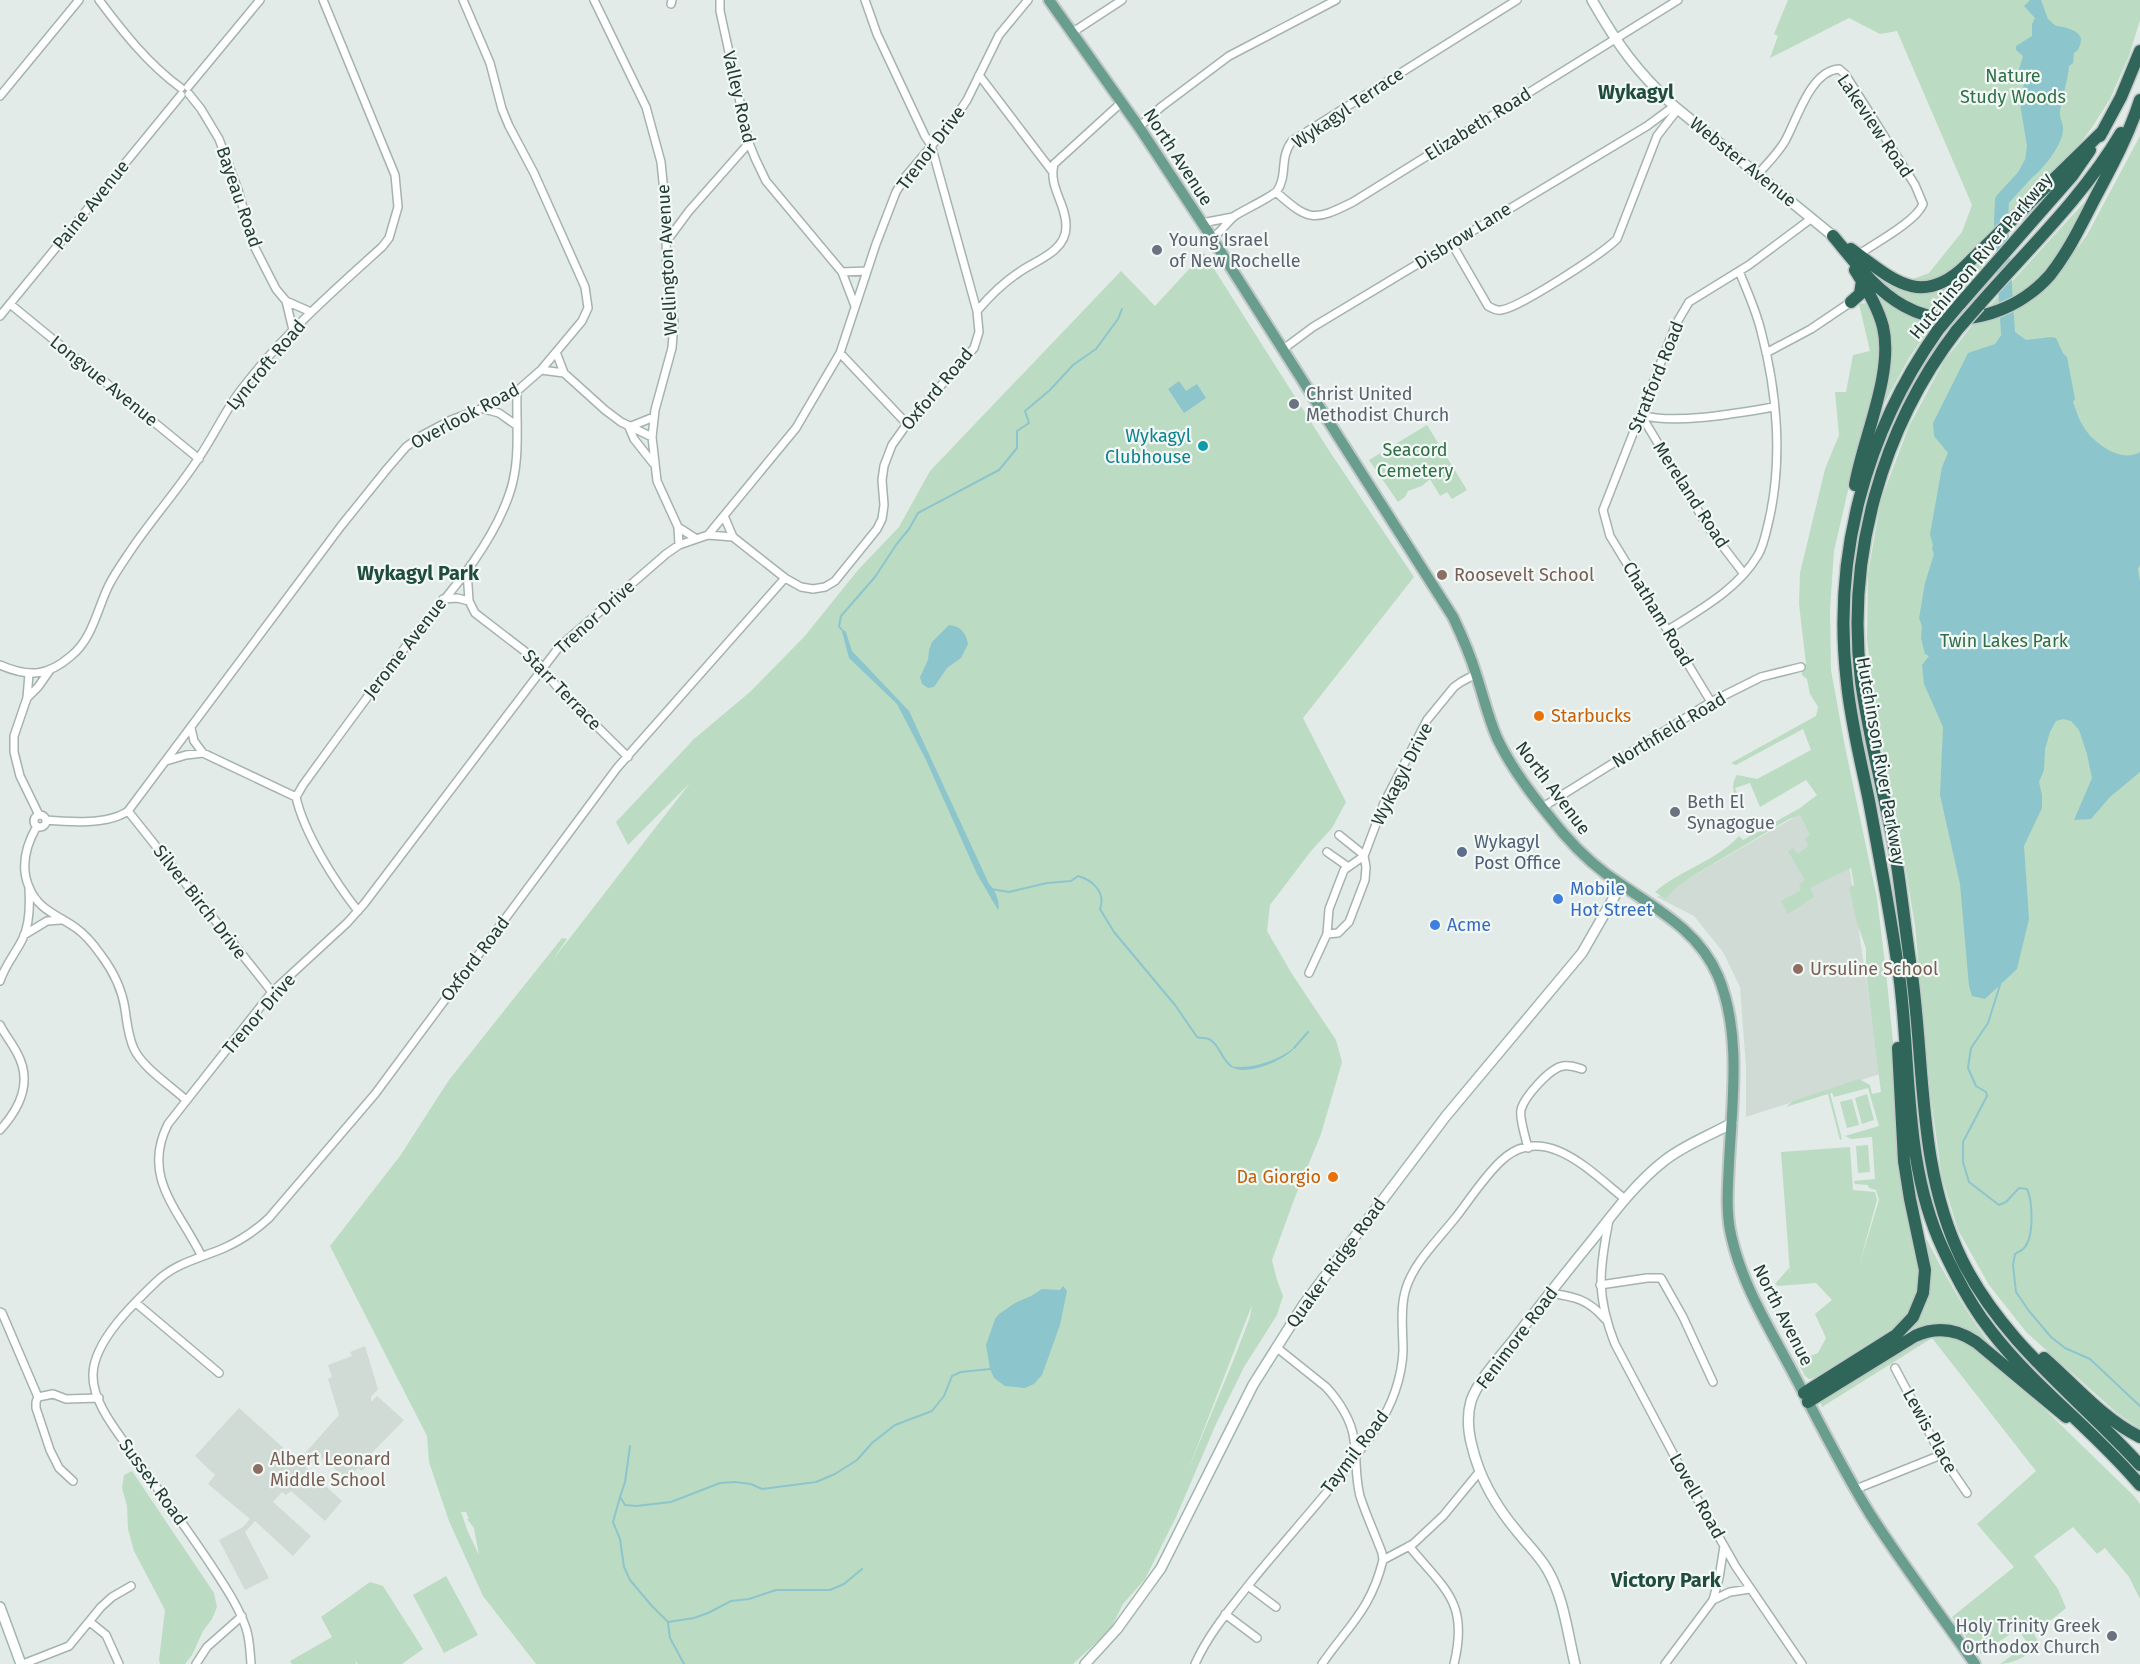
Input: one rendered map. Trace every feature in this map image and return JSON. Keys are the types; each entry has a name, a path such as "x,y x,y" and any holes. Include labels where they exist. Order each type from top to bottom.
{"highway":[{"name":"Hutchinson River Parkway","path":"2140,51 2127,84 2103,130 2072,176 1959,304 1938,330 1911,371 1886,421 1866,473 1852,525 1844,591 1843,637 1846,681 1900,984 1916,1157 1925,1201 1941,1247 1964,1290 1991,1331 2140,1485"},
{"name":"Hutchinson River Parkway","path":"2140,99 2118,139 2092,177 1957,330 1914,397 1881,474 1870,514 1863,554 1858,637 1864,699 1899,880 1915,998 1926,1124 1934,1183 1945,1221 1963,1262 1995,1315 2023,1348 2140,1466"},
{"path":"1833,236 1882,290 1914,311 1935,317 1957,319 1984,315 2006,308 2046,279 2064,255 2126,140 2140,99"},
{"path":"1833,236 1893,280 1921,288 1939,285 1951,278 1993,239 2103,130"},
{"path":"1833,236 1862,281 1882,323 1885,356 1879,389 1859,464 1852,525"},
{"path":"1851,302 1860,294 1862,281"},
{"path":"1806,1397 1896,1335 1913,1317 1923,1293 1925,1270 1910,1199 1903,1148 1899,1068 1900,984"},
{"path":"1995,1315 2103,1412 2140,1437"},
{"path":"1806,1397 1915,1336 1928,1331 1949,1330 1963,1334 1976,1342 2052,1407 2100,1443"}],"main road":[{"name":"North Avenue","path":"1049,0 1122,102 1212,238 1453,617 1467,646 1484,704 1497,738 1511,762 1543,807 1586,858 1681,926 1704,950 1718,976 1727,1006 1732,1052 1728,1214 1735,1253 1750,1290 1856,1489 1889,1542 1975,1664"}],"street":[{"path":"0,96 79,0"},
{"name":"Bayeau Road","path":"99,0 134,45 185,91 201,110 219,139 238,190 254,246 276,289 286,301 293,330"},
{"name":"Paine Avenue","path":"0,316 260,0"},
{"name":"Lyncroft Road","path":"29,674 50,669 71,657 82,647 113,577 199,459 221,418 242,389 293,330 389,238 398,207 398,192 390,162 323,0"},
{"name":"Overlook Road","path":"128,811 341,526 406,447 451,420 483,408 517,390 541,370 582,321 588,308 585,287 543,192 509,126 490,63 463,0"},
{"name":"Wellington Avenue","path":"594,0 637,86 653,126 663,177 667,275 674,322 673,340 654,417 653,463 660,490 678,527 679,545"},
{"name":"Valley Road","path":"720,0 726,41 749,143 766,181 842,272 856,306"},
{"name":"Oxford Road","path":"724,516 733,537 785,578 801,587 813,589 825,587 835,581 882,519 885,505 882,480 884,466 892,445 907,424 974,348 979,332 978,311 931,145 877,34 865,0"},
{"name":"Trenor Drive","path":"201,1255 160,1179 158,1163 163,1134 186,1100 272,992 358,911 559,647 679,545 708,535 796,428 840,353 896,192 906,176 955,118 999,35 1028,0"},
{"path":"1073,32 1122,0"},
{"path":"1139,127 1161,107 1228,56 1336,0"},
{"name":"Wykagyl Terrace","path":"1276,192 1283,174 1284,154 1292,141 1516,0"},
{"name":"Webster Avenue","path":"1592,0 1614,39 1634,66 1676,108 1833,236"},
{"name":"Elizabeth Road","path":"1276,192 1288,204 1305,215 1314,217 1335,211 1678,0"},
{"name":"Lakeview Road","path":"1758,174 1784,142 1811,89 1826,72 1839,69 1845,74 1915,185 1923,204 1921,210 1911,218 1864,251"},
{"path":"978,311 1009,280 1053,251 1061,243 1067,228 1052,171 979,75"},
{"path":"1052,171 1057,160 1122,102"},
{"path":"1452,244 1488,306 1495,310 1506,309 1605,251 1617,239 1657,136 1676,108"},
{"name":"Disbrow Lane","path":"1282,350 1313,327 1676,108"},
{"path":"1647,126 1657,136"},
{"path":"666,242 689,211 749,143"},
{"path":"1202,223 1233,217 1276,192"},
{"path":"1212,238 1220,233 1233,217"},
{"name":"Stratford Road","path":"1606,525 1603,510 1676,324 1685,308 1698,295 1739,271 1812,218"},
{"path":"842,272 867,271"},
{"path":"1668,630 1729,590 1744,574 1759,554 1766,536 1774,498 1777,456 1774,407 1766,353 1756,312 1739,271"},
{"path":"286,301 311,312"},
{"path":"1766,353 1811,329 1851,302"},
{"name":"Longvue Avenue","path":"10,304 199,459"},
{"path":"556,352 564,373 605,410 629,427 652,437"},
{"path":"840,353 907,424"},
{"path":"541,370 564,373"},
{"name":"Jerome Avenue","path":"296,797 365,699 467,569 496,525 514,478 517,447 517,390"},
{"path":"1641,415 1652,418 1709,416 1774,407"},
{"path":"483,408 499,413 516,425"},
{"name":"Mereland Road","path":"1641,415 1701,517 1744,574"},
{"path":"629,427 654,417"},
{"path":"629,427 634,439 653,463"},
{"name":"Chatham Road","path":"1606,525 1610,536 1712,702"},
{"path":"678,527 695,538"},
{"path":"708,535 733,537"},
{"path":"443,599 457,598 469,601 467,569"},
{"name":"Oxford Road","path":"136,1303 158,1279 179,1265 236,1242 254,1232 270,1218 375,1094 617,768 785,578"},
{"name":"Starr Terrace","path":"469,601 476,613 536,660 558,688 628,757"},
{"path":"0,664 29,674 27,698 14,736 14,752 20,776 39,815 46,820 107,820 121,816 128,811"},
{"name":"Northfield Road","path":"1543,807 1712,702 1761,677 1801,667"},
{"path":"27,698 50,669"},
{"name":"Wykagyl Drive","path":"1327,934 1338,933 1349,922 1365,880 1364,855 1384,803 1427,720 1454,687 1476,674"},
{"path":"191,728 194,741 203,753 296,797 317,847 338,885 358,911"},
{"path":"166,761 203,753"},
{"name":"Silver Birch Drive","path":"128,811 272,992"},
{"path":"0,981 8,961 24,935 30,908 24,868 25,858 37,826 34,820 39,815"},
{"path":"37,826 44,825 46,820"},
{"path":"1309,973 1327,934 1329,909 1347,866 1364,855 1339,835"},
{"path":"1327,852 1347,866"},
{"name":"Quaker Ridge Road","path":"1084,1664 1117,1629 1161,1568 1253,1385 1276,1347 1357,1231 1446,1116 1582,953 1621,885"},
{"path":"28,887 48,912 76,927 89,939 115,978 125,1008 127,1030 134,1049 141,1060 186,1100"},
{"path":"24,935 47,921 62,920"},
{"path":"0,1025 18,1054 24,1082 18,1106 0,1130"},
{"path":"1582,1069 1562,1066 1553,1070 1528,1096 1521,1110 1528,1148 1548,1147 1563,1152 1626,1200"},
{"name":"Lovell Road","path":"1731,1123 1686,1146 1664,1161 1610,1218 1601,1258 1600,1285 1606,1320 1621,1354 1724,1546 1750,1589 1802,1664"},
{"name":"Taymil Road","path":"1195,1664 1204,1645 1225,1614 1354,1457 1384,1416 1395,1389 1403,1353 1404,1294 1413,1273 1500,1162 1514,1152 1528,1148"},
{"name":"Fenimore Road","path":"1575,1664 1561,1601 1553,1580 1538,1555 1514,1528 1499,1506 1480,1471 1468,1418 1472,1400 1490,1371 1610,1218"},
{"path":"1600,1285 1661,1278 1683,1317 1713,1382"},
{"name":"Lovell Road","path":"1550,1293 1573,1296 1588,1303 1606,1320"},
{"path":"136,1303 219,1373"},
{"name":"Sussex Road","path":"136,1303 106,1339 96,1359 93,1374 99,1398 118,1433 229,1592 242,1616 250,1644 251,1664"},
{"path":"0,1312 38,1397 36,1408 50,1450 59,1468 73,1481"},
{"path":"1276,1347 1308,1371 1334,1395 1350,1423 1360,1495 1383,1560 1366,1607 1322,1664"},
{"name":"Lewis Place","path":"1895,1368 1941,1455 1967,1493"},
{"path":"38,1397 53,1394 66,1399 99,1398"},
{"path":"1856,1489 1941,1455"},
{"path":"1383,1560 1409,1546 1443,1516 1480,1471"},
{"path":"1409,1546 1442,1583 1455,1607 1459,1625 1458,1647 1454,1664"},
{"path":"1665,1664 1713,1600 1724,1546"},
{"path":"0,1607 22,1664 69,1646 101,1606 130,1586"},
{"path":"1248,1586 1276,1607"},
{"path":"1713,1600 1730,1592 1750,1589"},
{"path":"1225,1614 1257,1638"},
{"path":"196,1664 207,1647 242,1616"},
{"path":"90,1622 106,1635 119,1664"}],"shaded area":[{"name":"Ursuline School","path":"1841,790 1849,864 1880,1074 1746,1117 1746,1067 1740,987 1723,952 1694,916 1657,897"},
{"name":"Albert Leonard Middle School","path":"365,1346 378,1389 371,1397 371,1402 377,1396 404,1420 364,1461 367,1465 362,1471 358,1468 347,1480 321,1457 306,1468 342,1501 325,1521 291,1491 286,1495 282,1492 273,1502 311,1536 293,1556 255,1521 245,1532 269,1578 245,1590 219,1540 243,1527 250,1519 208,1484 215,1475 195,1456 239,1408 298,1461 339,1415 328,1379 332,1377 328,1365 352,1356 350,1352"}],"green space":[{"name":"Nature Study Woods","path":"1788,0 2140,0 2140,20 2129,56 2110,99 2071,156 1952,274 1932,283 1910,280 1929,273 1962,232 1972,205 1897,31 1880,34 1849,18 1770,58 1778,36 1774,34"},
{"name":"Twin Lakes Park","path":"2140,136 2140,1429 2117,1413 2027,1333 1989,1285 1958,1230 1942,1178 1931,1099 1915,926 1900,835 1877,723 1867,640 1868,573 1881,500 1909,426 1944,361 1974,323 2063,267 2087,235"},
{"path":"2089,197 2091,200 2046,273 2013,300 1984,312"},
{"path":"1204,253 1330,452 1414,577 1303,718 1346,802 1332,828 1311,851 1270,905 1267,931 1292,974 1336,1040 1342,1062 1321,1134 1272,1260 1283,1296 1277,1315 1244,1367 1216,1424 1176,1517 1145,1579 1123,1604 1110,1630 1073,1664 536,1664 483,1596 449,1521 429,1462 427,1436 330,1246 400,1156 449,1080 562,938 567,939 552,961 690,783 628,845 616,822 694,739 750,692 804,637 858,570 899,527 930,471 1121,271 1155,306","holes":["1252,1305 1250,1317 1234,1359 1188,1470","461,1512 466,1512 469,1519 467,1519 474,1528 479,1555"]},
{"path":"1986,256 1988,258 1984,264 1940,314 1902,301 1871,274 1870,270 1910,290 1931,292 1942,289 1957,280"},
{"path":"1875,291 1919,319 1933,323 1909,358 1884,404 1880,404 1888,376 1890,331"},
{"path":"1865,303 1870,306 1881,341 1880,366 1834,551 1830,609 1831,670 1877,898 1894,1052 1900,1173 1919,1272 1918,1291 1912,1308 1898,1325 1809,1379 1797,1361 1818,1353 1826,1338 1815,1314 1832,1300 1816,1283 1778,1286 1775,1284 1789,1268 1790,1273 1781,1152 1850,1147 1853,1190 1875,1192 1877,1200 1859,1266 1879,1200 1876,1190 1869,1188 1868,1185 1855,1184 1854,1181 1875,1179 1872,1137 1851,1139 1845,1136 1879,1126 1868,1088 1834,1097 1830,1093 1842,1139 1840,1140 1828,1094 1786,1107 1793,1101 1859,1079 1870,1085 1872,1094 1881,1092 1866,974 1866,948 1857,923 1849,887 1854,885 1851,868 1810,888 1814,897 1788,914 1781,901 1801,890 1799,885 1805,880 1788,851 1793,848 1798,854 1808,846 1805,838 1810,835 1800,815 1789,819 1691,877 1674,889 1666,899 1655,892 1675,877 1720,852 1739,836 1743,840 1800,808 1817,795 1806,780 1760,807 1750,783 1735,788 1743,809 1734,793 1733,784 1737,775 1757,779 1811,750 1803,729 1736,765 1731,763 1816,716 1818,707 1810,694 1807,679 1802,675 1802,665 1806,664 1799,604 1800,573 1825,469 1839,435 1835,392 1846,392 1853,355 1870,351 1859,304"},
{"name":"Seacord Cemetery","path":"1427,425 1467,490 1452,499 1447,492 1440,496 1430,479 1422,486 1408,491 1405,497 1398,502 1369,460"},
{"path":"1867,1094 1874,1120 1862,1124 1855,1098"},
{"path":"1852,1099 1859,1125 1847,1128 1840,1102"},
{"path":"1868,1145 1870,1172 1858,1173 1856,1146"},
{"path":"1927,1240 1958,1296 1993,1350 1963,1330 1891,1346 1914,1323 1922,1310 1927,1291 1924,1241"},
{"path":"1928,1336 1957,1336 1977,1348 2028,1393 2134,1496 2140,1504 2140,1599 2129,1577 2105,1548 2097,1554 2073,1527 2034,1556 2058,1589 2066,1608 2034,1634 2038,1641 2036,1646 2022,1657 2000,1664 2028,1644 2018,1629 1979,1655 1952,1617 2014,1567 1977,1524 2036,1471 1932,1338 1822,1407 1821,1402 1911,1344"},
{"path":"132,1471 214,1593 217,1607 185,1664 160,1664 165,1610 134,1551 128,1529 127,1506 122,1488 124,1475"},
{"path":"446,1576 478,1635 444,1653 413,1595"},
{"path":"370,1582 383,1586 423,1649 402,1664 358,1664 355,1661 356,1664 292,1664 290,1661 332,1637 321,1617"}],"water":[{"path":"2030,0 2041,0 2048,19 2056,26 2075,32 2081,40 2078,50 2074,53 2073,63 2069,66 2061,106 2062,137 2048,161 2035,176 2022,185 2027,146 2020,104 2024,84 2018,73 2023,56 2016,50 2016,46 2032,36 2032,24 2035,18 2024,6"},
{"path":"2015,332 2026,340 2056,338 2067,357 2075,399 2073,402 2086,431 2099,444 2116,453 2132,455 2140,452 2140,565 2138,569 2140,582 2140,772 2110,797 2091,819 2074,820 2092,778 2079,730 2071,721 2063,719 2056,721 2045,749 2044,770 2039,782 2042,808 2024,846 2029,919 2017,969 1985,999 1972,996 1969,986 1960,884 1940,795 1943,727 1924,684 1922,665 1929,656 1925,654 1919,618 1925,583 1934,554 1930,534 1942,467 1948,453 1934,436 1933,423 1968,353 1995,344 2002,334"},
{"path":"1179,381 1186,391 1197,384 1206,398 1184,413 1168,389"},
{"path":"949,625 962,631 968,644 961,658 947,668 934,687 928,688 922,684 920,677 928,660 929,650 932,642"},
{"path":"841,628 846,632 852,651 909,711 995,893 999,904 998,910 977,874 926,760 897,704 849,658"},
{"path":"1296,1046 1284,1057 1265,1066 1245,1070 1230,1066 1247,1067 1265,1063 1282,1056"},
{"path":"1063,1286 1067,1291 1060,1325 1042,1375 1034,1384 1025,1388 1005,1386 994,1378 986,1345 995,1319 1015,1303 1042,1289 1060,1290"}],"waterway":[{"path":"2008,333 2001,223 2002,200 2024,176 2031,163"},
{"path":"841,629 839,626 841,616 875,577 918,513 999,470 1017,448 1017,431 1029,423 1025,411 1050,390 1073,365 1096,349 1118,319 1122,309"},
{"path":"991,889 1009,892 1047,883 1071,881 1078,876 1089,881 1100,893 1100,909 1114,932 1175,1005 1197,1037 1212,1041 1231,1066"},
{"path":"2000,985 1988,1023 1971,1048 1968,1068 1976,1086 1986,1092 1987,1096 1963,1142 1963,1162 1969,1182 1999,1205 2006,1202 2019,1188 2027,1189 2031,1228 2027,1243 2015,1254 2013,1265 2016,1292 2051,1337 2065,1348 2090,1359 2140,1406"},
{"path":"1294,1048 1308,1032"},
{"path":"630,1446 625,1482 620,1497 625,1505 671,1502 720,1483 751,1484 762,1489 816,1482 835,1474 857,1460 872,1443 895,1425 932,1411 944,1396 952,1376 961,1372 990,1369"},
{"path":"620,1497 613,1522 620,1539 624,1567 630,1580 668,1622 694,1618 731,1601 749,1599 776,1590 830,1590 844,1584 862,1569"},
{"path":"668,1623 670,1638 684,1664"}],"place":[{"name":"Young Israel of New Rochelle","path":"1157,250"},
{"name":"Christ United Methodist Church","path":"1294,404"},
{"name":"Wykagyl Clubhouse","path":"1203,446"},
{"name":"Roosevelt School","path":"1442,575"},
{"name":"Starbucks","path":"1539,716"},
{"name":"Beth El Synagogue","path":"1675,812"},
{"name":"Wykagyl Post Office","path":"1462,852"},
{"name":"Mobile Hot Street","path":"1558,899"},
{"name":"Acme","path":"1435,925"},
{"name":"Ursuline School","path":"1798,969"},
{"name":"Da Giorgio","path":"1333,1177"},
{"name":"Albert Leonard Middle School","path":"258,1469"},
{"name":"Holy Trinity Greek Orthodox Church","path":"2112,1636"}],"district":[{"name":"Wykagyl","path":"1636,92"},
{"name":"Wykagyl Park","path":"418,573"},
{"name":"Victory Park","path":"1666,1580"}]}
